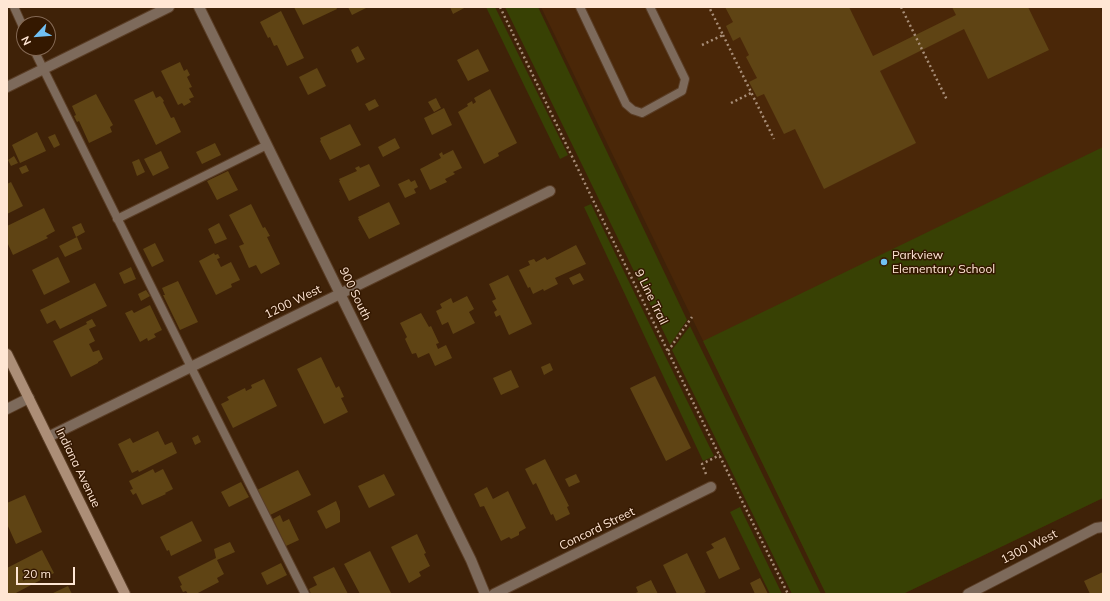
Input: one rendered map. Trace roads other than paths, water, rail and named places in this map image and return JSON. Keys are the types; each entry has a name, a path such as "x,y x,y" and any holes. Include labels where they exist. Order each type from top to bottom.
{"street":[{"path":"7,87 169,7"},
{"name":"900 South","path":"199,7 471,560 485,594"},
{"name":"1200 West","path":"48,437 550,191"},
{"name":"Indiana Avenue","path":"7,354 125,594"},
{"path":"7,409 29,398"},
{"name":"Concord Street","path":"494,594 711,488"},
{"name":"1300 West","path":"968,594 1096,528 1103,527"}],"lane":[{"path":"580,7 626,104 633,110 642,113 682,90 685,79 650,7"},
{"path":"37,56 304,594"},
{"path":"117,219 267,145"}],"place":[{"name":"Parkview Elementary School","path":"884,262"}]}
